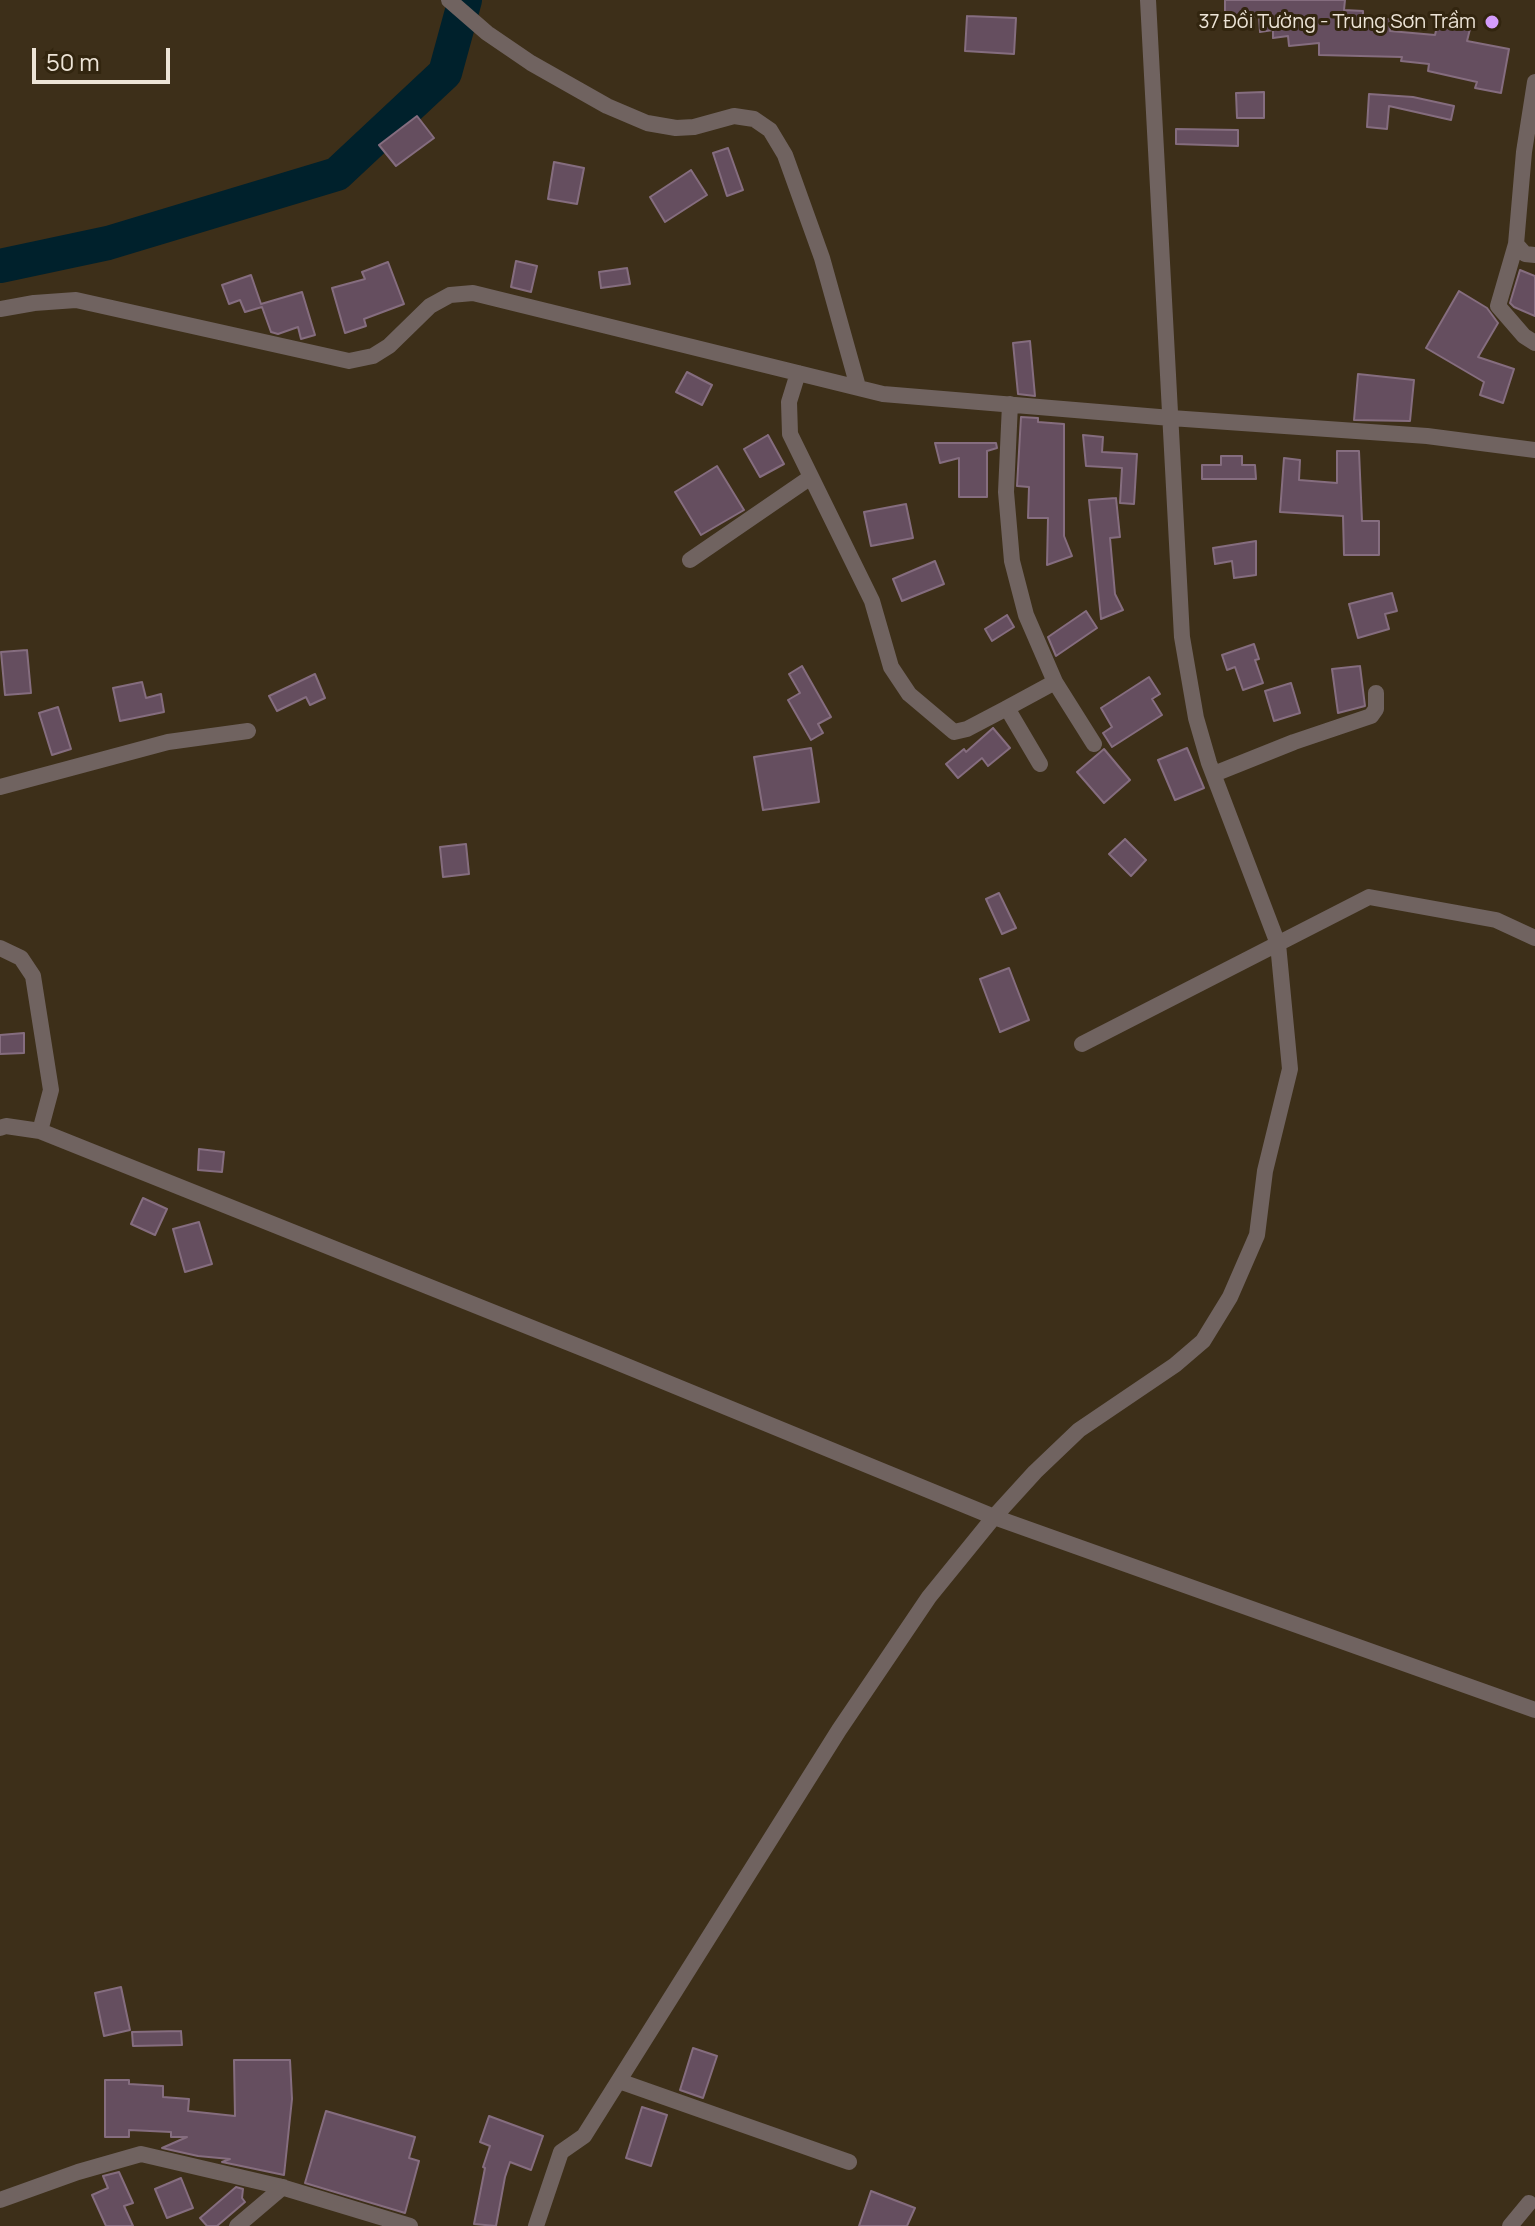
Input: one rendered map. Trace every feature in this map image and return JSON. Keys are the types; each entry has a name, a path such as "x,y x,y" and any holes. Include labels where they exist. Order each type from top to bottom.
{"street":[{"path":"449,0 487,33 531,63 607,106 647,123 676,128 694,127 734,116 754,119 770,130 785,155 822,258 858,387"},
{"path":"536,2226 561,2152 584,2136 839,1730 929,1597 994,1517 1079,1430 1175,1365 1203,1341 1230,1297 1257,1235 1265,1171 1290,1069 1278,944 1196,718 1182,637 1148,0"},
{"path":"1535,82 1524,152 1516,244 1498,306 1524,336 1535,343"},
{"path":"1516,244 1525,254 1535,255"},
{"path":"0,309 76,300 349,361 373,356 389,346 430,306 450,295 473,293 883,394 1427,436 1535,450"},
{"path":"798,373 789,402 790,434 872,601 891,667 909,694 954,732 967,729 1055,682"},
{"path":"1010,404 1006,492 1012,561 1026,615 1055,682 1094,744"},
{"path":"690,560 811,477"},
{"path":"1214,774 1371,716 1376,709 1376,693"},
{"path":"1007,708 1040,764"},
{"path":"0,787 168,742 248,731"},
{"path":"1082,1044 1369,897 1496,920 1535,938"},
{"path":"0,948 21,958 33,976 51,1090 40,1131"},
{"path":"0,1128 6,1126 40,1131 994,1517 1535,1710"},
{"path":"619,2081 849,2162"},
{"path":"1,2199 141,2154 283,2187 410,2226"},
{"path":"237,2226 283,2187"},
{"path":"1510,2226 1529,2203"}],"building":[{"path":"1225,0 1345,0 1344,10 1363,11 1363,19 1390,19 1390,31 1435,35 1439,18 1471,25 1467,41 1509,49 1501,93 1475,88 1477,82 1428,71 1429,64 1401,61 1402,57 1319,55 1319,43 1289,46 1288,36 1273,38 1273,30 1260,32 1259,17 1225,16"},
{"path":"967,16 1016,18 1014,54 965,51"},
{"path":"1264,92 1264,118 1237,118 1236,93"},
{"path":"1369,94 1413,97 1454,106 1451,120 1389,106 1387,129 1367,127"},
{"path":"417,116 434,138 396,166 379,145"},
{"path":"1176,129 1238,130 1238,146 1176,144"},
{"path":"728,148 743,190 727,196 713,153"},
{"path":"554,162 584,168 577,204 548,199"},
{"path":"691,170 707,195 665,222 650,197"},
{"path":"516,261 537,266 531,292 511,287"},
{"path":"388,262 404,304 364,319 366,326 345,333 332,288 365,279 362,272"},
{"path":"627,268 630,284 601,288 599,272"},
{"path":"1520,270 1535,276 1535,316 1510,303"},
{"path":"251,275 261,304 302,292 315,335 301,339 298,327 278,334 271,332 262,307 245,312 240,300 229,304 222,285"},
{"path":"1459,291 1487,308 1498,323 1478,357 1514,369 1503,403 1480,395 1484,382 1426,348"},
{"path":"1030,341 1035,396 1018,394 1013,343"},
{"path":"687,372 712,385 702,405 676,392"},
{"path":"1358,374 1414,380 1410,421 1354,420"},
{"path":"1021,417 1064,424 1064,536 1072,556 1047,565 1048,518 1028,518 1029,487 1017,486"},
{"path":"768,435 784,464 760,477 744,449"},
{"path":"1083,435 1103,437 1102,452 1137,454 1134,504 1120,503 1122,468 1086,466"},
{"path":"935,443 996,443 997,448 987,451 987,497 959,497 959,458 940,463"},
{"path":"1337,451 1359,451 1362,521 1379,521 1379,555 1344,555 1343,516 1280,512 1284,458 1300,460 1299,480 1337,483"},
{"path":"1221,456 1242,456 1242,465 1255,465 1256,479 1202,479 1202,465 1221,465"},
{"path":"717,466 744,510 701,535 675,492"},
{"path":"1116,498 1120,537 1110,538 1115,594 1123,610 1101,619 1089,500"},
{"path":"906,504 913,538 871,546 864,512"},
{"path":"1256,541 1256,575 1234,578 1232,561 1215,564 1213,548"},
{"path":"935,561 944,584 902,601 893,579"},
{"path":"1392,593 1397,611 1385,614 1389,629 1358,638 1349,604"},
{"path":"1086,611 1097,628 1056,656 1048,637"},
{"path":"1007,615 1014,627 992,641 985,629"},
{"path":"1254,644 1259,659 1255,660 1263,683 1243,690 1235,667 1227,670 1222,655"},
{"path":"27,650 31,693 5,695 1,652"},
{"path":"802,666 831,717 818,724 823,733 811,740 788,700 800,693 789,674"},
{"path":"1360,666 1365,706 1338,713 1332,669"},
{"path":"315,674 325,698 310,705 306,697 277,711 269,696"},
{"path":"1149,677 1160,694 1152,699 1162,715 1112,747 1103,733 1112,727 1101,708"},
{"path":"142,682 146,698 161,694 164,712 120,721 113,688"},
{"path":"1291,683 1300,713 1274,721 1265,691"},
{"path":"58,707 71,749 52,755 39,713"},
{"path":"993,728 1010,748 988,766 982,758 958,778 946,764 964,749 966,752"},
{"path":"811,748 819,802 763,810 754,757"},
{"path":"1187,748 1204,788 1175,800 1158,760"},
{"path":"1104,749 1130,780 1104,803 1077,772"},
{"path":"1125,839 1146,860 1131,876 1109,854"},
{"path":"466,844 469,874 443,877 440,847"},
{"path":"999,893 1016,928 1002,934 986,899"},
{"path":"1009,968 1029,1020 1000,1032 980,979"},
{"path":"24,1033 24,1053 0,1054 0,1035"},
{"path":"199,1149 224,1152 222,1172 198,1170"},
{"path":"143,1198 167,1209 155,1235 131,1224"},
{"path":"199,1222 212,1264 185,1272 173,1229"},
{"path":"121,1987 130,2030 104,2036 95,1993"},
{"path":"181,2031 182,2045 133,2046 132,2032"},
{"path":"693,2048 717,2056 703,2098 680,2090"},
{"path":"234,2060 290,2060 292,2099 284,2175 222,2162 230,2159 162,2148 187,2137 171,2137 171,2132 129,2130 129,2137 105,2137 105,2080 129,2080 129,2084 163,2086 163,2097 189,2099 188,2111 235,2116"},
{"path":"642,2107 667,2115 651,2166 626,2158"},
{"path":"326,2111 415,2137 409,2158 419,2161 405,2213 305,2183"},
{"path":"489,2116 543,2136 531,2170 510,2162 496,2226 474,2224 483,2167 490,2146 480,2142"},
{"path":"119,2172 133,2203 124,2206 133,2226 106,2226 92,2195 108,2188 103,2176"},
{"path":"181,2178 193,2208 167,2218 155,2189"},
{"path":"236,2187 243,2189 245,2202 217,2226 207,2226 200,2218"},
{"path":"871,2191 915,2208 907,2226 859,2226"}],"waterway":[{"path":"0,266 108,243 337,174 445,73 465,0"}],"place":[{"name":"37 Đồi Tường - Trung Sơn Trầm","path":"1492,22"}]}
